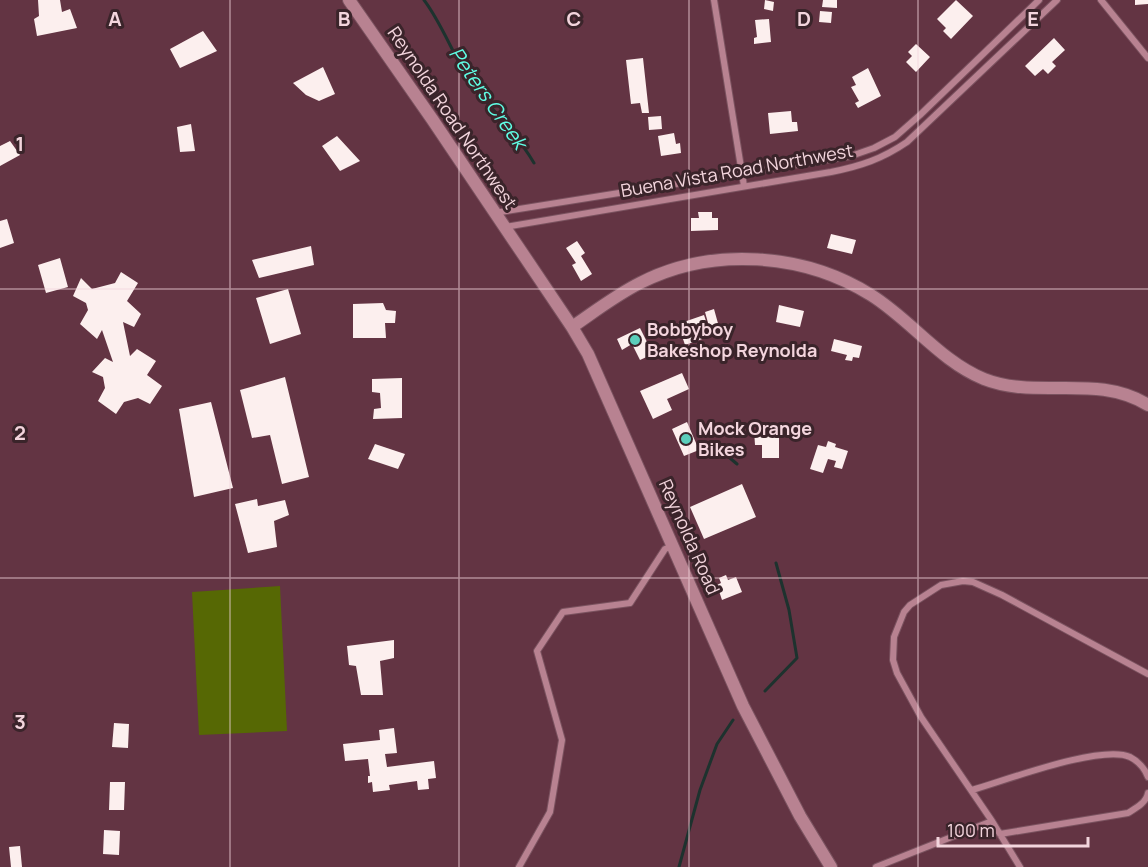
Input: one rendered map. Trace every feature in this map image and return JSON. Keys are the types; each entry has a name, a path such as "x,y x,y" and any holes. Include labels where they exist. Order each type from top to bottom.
{"main road":[{"name":"Reynolda Road Northwest","path":"349,0 505,227"},
{"name":"Reynolda Road","path":"505,227 588,354 743,706 800,816 831,867"},
{"path":"572,327 622,293 663,273 707,262 734,259 784,262 828,274 872,295 961,367 986,379 1031,388 1060,386 1113,390 1148,405"}],"street":[{"path":"714,0 744,186"},
{"name":"Buena Vista Road Northwest","path":"495,213 851,156 874,148 895,137 920,115 1038,0"},
{"name":"Buena Vista Road Northwest","path":"505,227 858,166 885,157 907,142 1057,0"},
{"path":"1101,0 1148,58"},
{"path":"519,867 550,812 562,740 537,651 563,612 630,603 664,549 673,546"},
{"path":"1020,867 905,690 893,660 894,637 898,624 910,605 925,594 949,583 963,581 981,585 1148,674"},
{"path":"972,790 1084,757 1113,755 1130,757 1144,768 1148,777"},
{"path":"1000,834 1128,813 1139,807 1148,797 1148,793"},
{"path":"876,867 992,821"}],"green space":[{"path":"280,586 287,731 199,735 192,592"}],"building":[{"path":"38,0 60,0 62,12 70,9 77,28 37,36 34,19 39,16"},
{"path":"765,0 774,2 773,11 764,9"},
{"path":"823,0 837,0 837,8 822,7"},
{"path":"956,0 973,16 951,39 943,31 946,28 937,19"},
{"path":"1135,0 1148,0 1148,4 1135,5"},
{"path":"820,11 832,12 831,23 819,22"},
{"path":"769,19 771,42 754,44 754,38 757,37 755,20"},
{"path":"203,31 217,51 180,68 170,49"},
{"path":"1054,38 1065,50 1052,62 1056,66 1048,74 1043,69 1035,76 1025,66"},
{"path":"916,44 930,57 916,72 906,62 912,56 908,52"},
{"path":"643,58 649,113 642,113 640,103 631,104 626,60"},
{"path":"323,67 335,94 319,101 306,95 293,83"},
{"path":"868,68 881,96 858,108 855,103 859,101 851,87 856,85 852,77"},
{"path":"791,111 792,122 797,122 798,131 770,134 768,113"},
{"path":"661,116 662,129 649,130 648,117"},
{"path":"191,124 195,151 180,152 177,127"},
{"path":"674,133 676,144 680,143 681,153 661,156 658,136"},
{"path":"337,136 360,161 340,171 322,146"},
{"path":"10,141 20,155 0,166 0,146"},
{"path":"698,212 712,212 712,218 718,218 718,230 691,231 691,218 699,218"},
{"path":"7,219 14,243 0,248 0,221"},
{"path":"831,234 856,240 852,254 827,248"},
{"path":"577,241 585,253 581,256 592,274 581,281 572,265 576,263 566,248"},
{"path":"311,246 314,265 259,278 252,260"},
{"path":"60,258 68,287 46,293 38,265"},
{"path":"121,272 138,283 127,301 141,314 134,327 123,322 130,356 137,349 156,361 147,375 162,386 150,404 138,398 124,402 116,414 98,401 105,388 103,377 92,372 105,358 113,362 102,330 97,339 80,324 88,310 86,303 73,296 81,278 92,289 115,283"},
{"path":"288,289 301,334 270,344 256,298"},
{"path":"383,303 386,310 396,311 395,323 385,323 386,338 353,338 353,304"},
{"path":"779,305 804,311 800,327 776,322"},
{"path":"714,309 719,327 710,330 705,312"},
{"path":"704,315 711,336 685,345 678,324"},
{"path":"640,328 653,354 640,360 632,344 622,350 617,339"},
{"path":"834,339 862,346 859,358 853,357 852,361 845,360 847,355 831,351"},
{"path":"682,373 689,389 667,399 672,410 653,419 640,391"},
{"path":"285,377 309,477 282,484 270,435 252,438 240,390"},
{"path":"402,378 402,418 373,419 374,409 381,408 380,393 372,392 372,379"},
{"path":"211,402 233,488 194,497 179,409"},
{"path":"687,422 699,450 684,456 672,429"},
{"path":"754,430 779,430 779,458 762,458 762,445 755,445"},
{"path":"828,441 836,444 835,447 848,451 842,469 834,467 836,461 828,459 823,473 810,469 818,445 826,447"},
{"path":"375,444 405,454 398,469 368,459"},
{"path":"742,484 756,517 704,539 690,507"},
{"path":"257,499 258,506 285,500 289,515 274,521 277,547 248,553 235,504"},
{"path":"726,575 728,580 736,577 742,592 722,600 717,585 721,583 719,578"},
{"path":"394,640 394,658 380,661 383,695 361,695 356,666 349,665 347,646"},
{"path":"114,723 129,724 128,748 112,747"},
{"path":"394,728 397,753 385,754 387,767 434,761 436,778 428,779 429,789 418,790 417,781 389,785 390,790 373,792 372,782 368,783 368,776 370,776 368,759 345,761 343,744 380,740 379,730"},
{"path":"110,782 125,782 124,810 109,810"},
{"path":"104,830 120,831 119,855 103,854"},
{"path":"20,846 22,867 11,867 9,847"}],"waterway":[{"name":"Peters Creek","path":"424,0 471,82 520,142 534,163"},
{"name":"Peters Creek","path":"724,453 737,464"},
{"name":"Peters Creek","path":"765,691 797,658 789,610 776,563"},
{"name":"Peters Creek","path":"679,867 700,790 717,744 733,720"}],"place":[{"name":"Bobbyboy Bakeshop Reynolda","path":"635,340"},
{"name":"Mock Orange Bikes","path":"686,439"}]}
